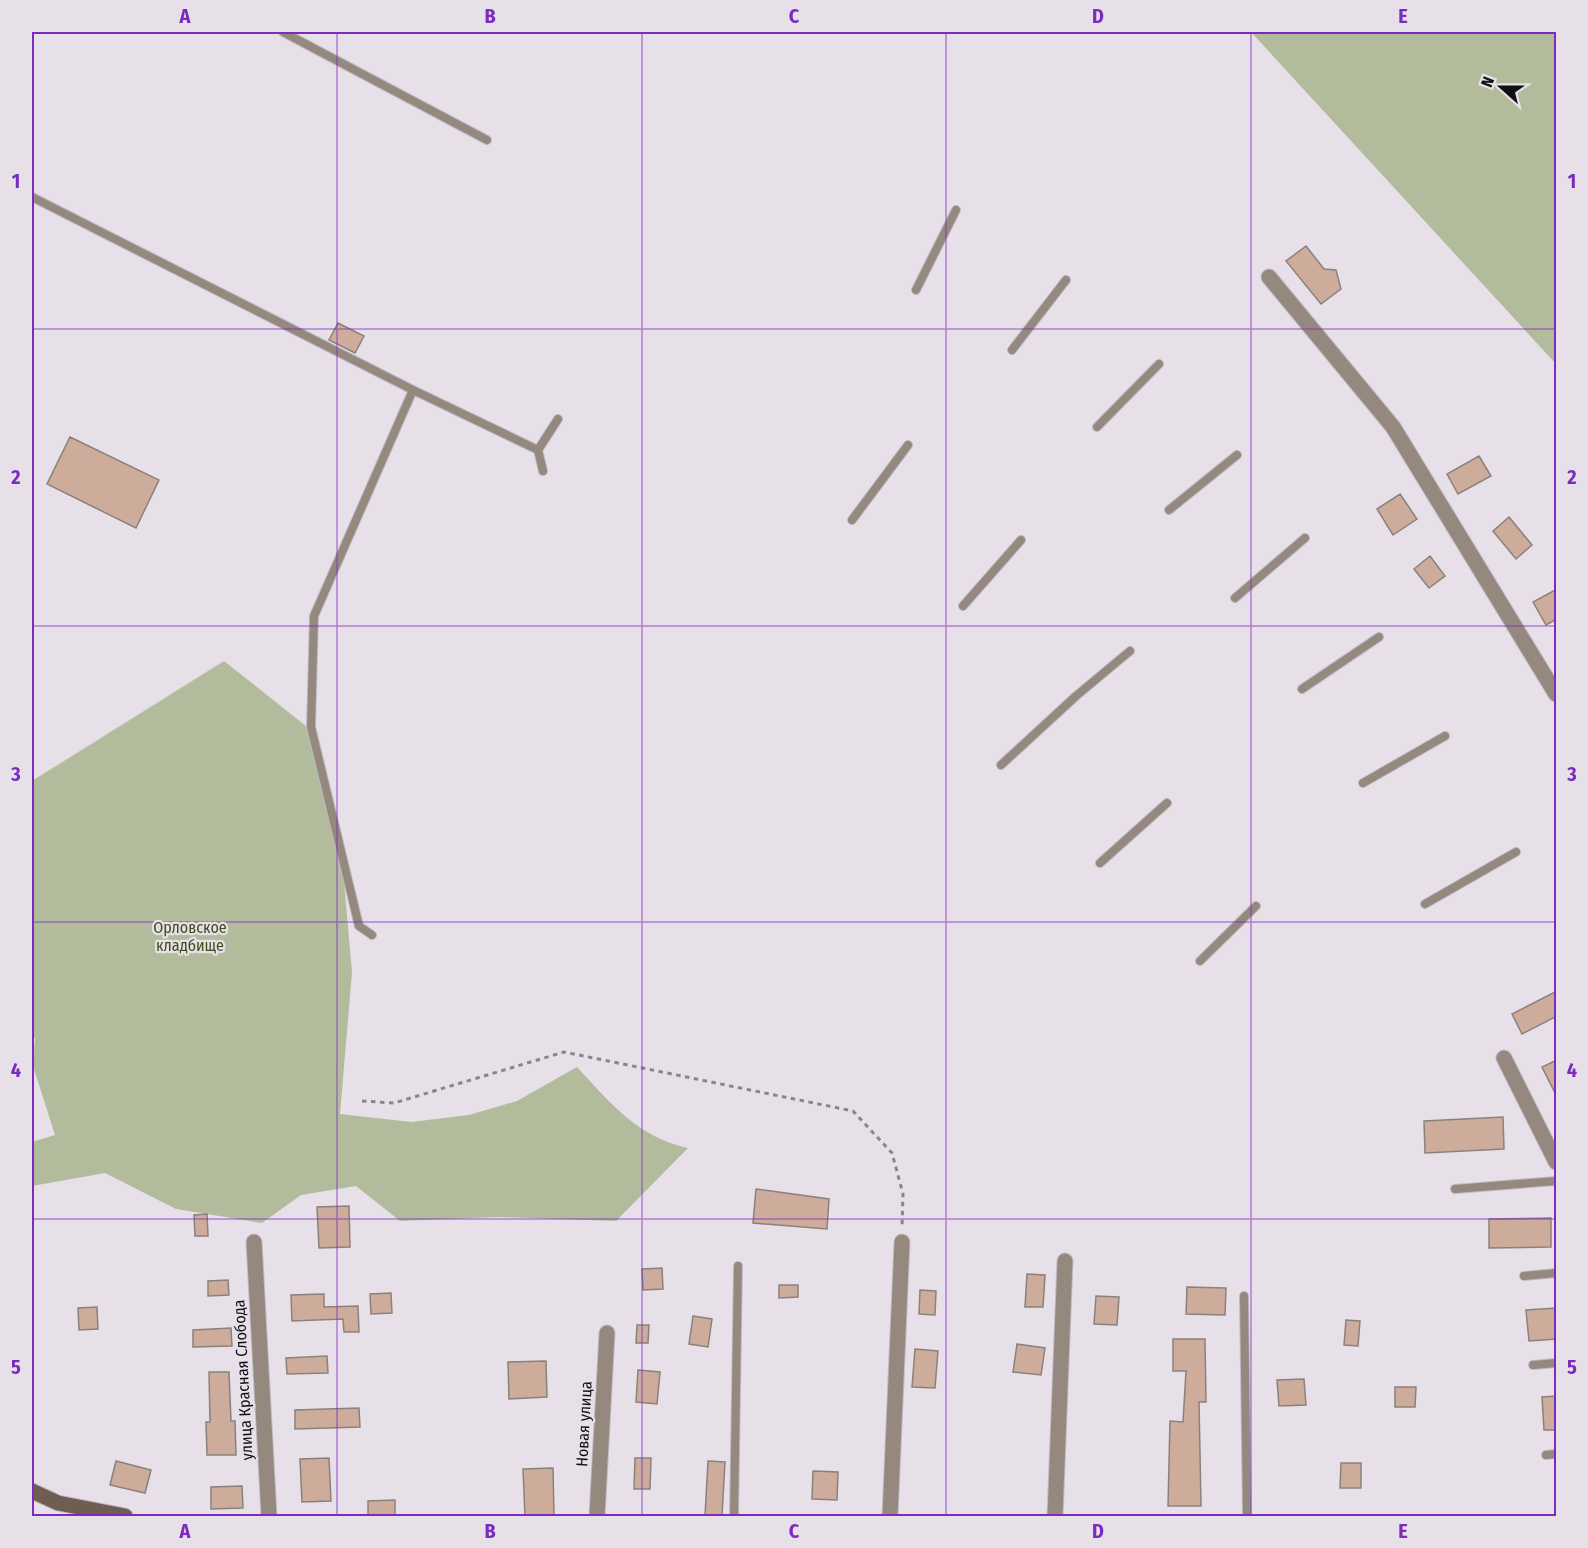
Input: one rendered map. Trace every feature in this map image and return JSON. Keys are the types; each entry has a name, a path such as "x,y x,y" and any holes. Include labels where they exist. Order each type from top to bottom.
{"main road":[{"path":"32,1491 58,1503 125,1516"}],"street":[{"path":"1269,277 1393,427 1557,694"},
{"path":"1504,1058 1557,1162"},
{"name":"улица Красная Слобода","path":"254,1242 269,1516"},
{"path":"890,1516 902,1242"},
{"path":"1055,1516 1065,1261"},
{"name":"Новая улица","path":"597,1516 607,1333"}],"lane":[{"path":"283,32 487,140"},
{"path":"32,197 413,390 538,450"},
{"path":"916,290 956,210"},
{"path":"1012,350 1066,280"},
{"path":"1097,427 1159,364"},
{"path":"372,934 358,926 310,727 314,616 413,390"},
{"path":"543,471 538,450 558,419"},
{"path":"852,520 908,445"},
{"path":"1169,510 1237,455"},
{"path":"1235,598 1305,538"},
{"path":"963,606 1021,540"},
{"path":"1302,689 1379,637"},
{"path":"1001,765 1130,651"},
{"path":"1363,783 1445,736"},
{"path":"1100,863 1167,803"},
{"path":"1425,904 1516,852"},
{"path":"1200,961 1256,906"},
{"path":"1455,1189 1557,1181"},
{"path":"734,1516 738,1266"},
{"path":"1524,1276 1557,1273"},
{"path":"1244,1296 1246,1516"},
{"path":"1533,1365 1557,1363"},
{"path":"1546,1455 1557,1454"}],"path":[{"path":"362,1101 394,1103 564,1052 853,1111 892,1153 903,1194 902,1242"}],"green space":[{"path":"1251,32 1556,32 1556,364"},
{"name":"Орловское кладбище","path":"224,661 306,726 343,871 352,972 340,1114 411,1122 469,1115 517,1101 577,1067 626,1117 654,1136 688,1148 616,1221 498,1217 400,1221 356,1186 301,1195 262,1223 176,1209 105,1173 32,1186 32,1142 55,1135 33,1066 35,1038 32,1037 32,781"}],"building":[{"path":"1306,246 1324,269 1336,270 1341,289 1321,304 1286,261"},
{"path":"338,323 364,336 355,353 329,340"},
{"path":"70,437 159,480 136,528 47,484"},
{"path":"1479,456 1491,476 1458,494 1447,474"},
{"path":"1400,494 1417,519 1393,535 1377,509"},
{"path":"1509,517 1532,545 1516,559 1493,531"},
{"path":"1430,556 1445,576 1429,588 1414,569"},
{"path":"1557,589 1557,619 1546,625 1533,602"},
{"path":"1557,991 1557,1016 1522,1034 1512,1014"},
{"path":"1557,1060 1557,1097 1542,1067"},
{"path":"1503,1117 1504,1149 1425,1153 1424,1121"},
{"path":"756,1189 829,1199 827,1229 753,1223"},
{"path":"349,1206 350,1247 319,1248 317,1207"},
{"path":"207,1214 208,1236 195,1236 194,1215"},
{"path":"1551,1218 1551,1247 1489,1248 1489,1219"},
{"path":"662,1268 663,1289 643,1290 642,1269"},
{"path":"1027,1274 1045,1275 1043,1307 1025,1307"},
{"path":"228,1280 229,1295 208,1296 208,1281"},
{"path":"779,1285 798,1285 798,1297 779,1298"},
{"path":"1187,1287 1226,1288 1225,1315 1186,1314"},
{"path":"920,1290 936,1291 935,1315 919,1314"},
{"path":"391,1293 392,1313 371,1314 370,1294"},
{"path":"324,1294 324,1307 358,1306 359,1332 344,1332 343,1319 292,1321 291,1295"},
{"path":"1096,1296 1119,1297 1117,1325 1094,1324"},
{"path":"97,1307 98,1329 79,1330 78,1308"},
{"path":"1557,1308 1557,1339 1529,1341 1526,1310"},
{"path":"693,1316 712,1319 708,1347 689,1344"},
{"path":"1346,1320 1360,1321 1358,1346 1344,1345"},
{"path":"637,1325 649,1325 648,1343 636,1343"},
{"path":"231,1328 232,1346 193,1347 193,1330"},
{"path":"1173,1339 1205,1339 1206,1402 1199,1402 1201,1506 1168,1506 1170,1421 1183,1422 1186,1371 1173,1371"},
{"path":"1017,1344 1045,1348 1041,1375 1013,1372"},
{"path":"915,1349 938,1351 935,1388 912,1387"},
{"path":"327,1356 328,1373 287,1374 286,1358"},
{"path":"546,1361 547,1397 509,1399 508,1362"},
{"path":"638,1370 660,1372 657,1404 636,1402"},
{"path":"209,1372 229,1372 231,1421 235,1421 236,1455 207,1455 206,1422 210,1422"},
{"path":"1304,1379 1306,1405 1279,1406 1277,1380"},
{"path":"1395,1387 1416,1387 1415,1407 1395,1407"},
{"path":"1557,1396 1557,1430 1544,1430 1542,1397"},
{"path":"359,1408 360,1427 295,1429 295,1410"},
{"path":"329,1458 331,1501 302,1502 300,1459"},
{"path":"635,1458 651,1458 650,1489 634,1489"},
{"path":"116,1461 151,1470 145,1493 110,1485"},
{"path":"708,1461 725,1462 722,1516 705,1516"},
{"path":"1341,1463 1361,1463 1361,1488 1340,1488"},
{"path":"553,1468 554,1516 525,1516 523,1469"},
{"path":"813,1471 838,1472 837,1500 812,1499"},
{"path":"242,1486 243,1508 211,1509 211,1487"},
{"path":"395,1500 395,1516 368,1516 368,1501"}]}
